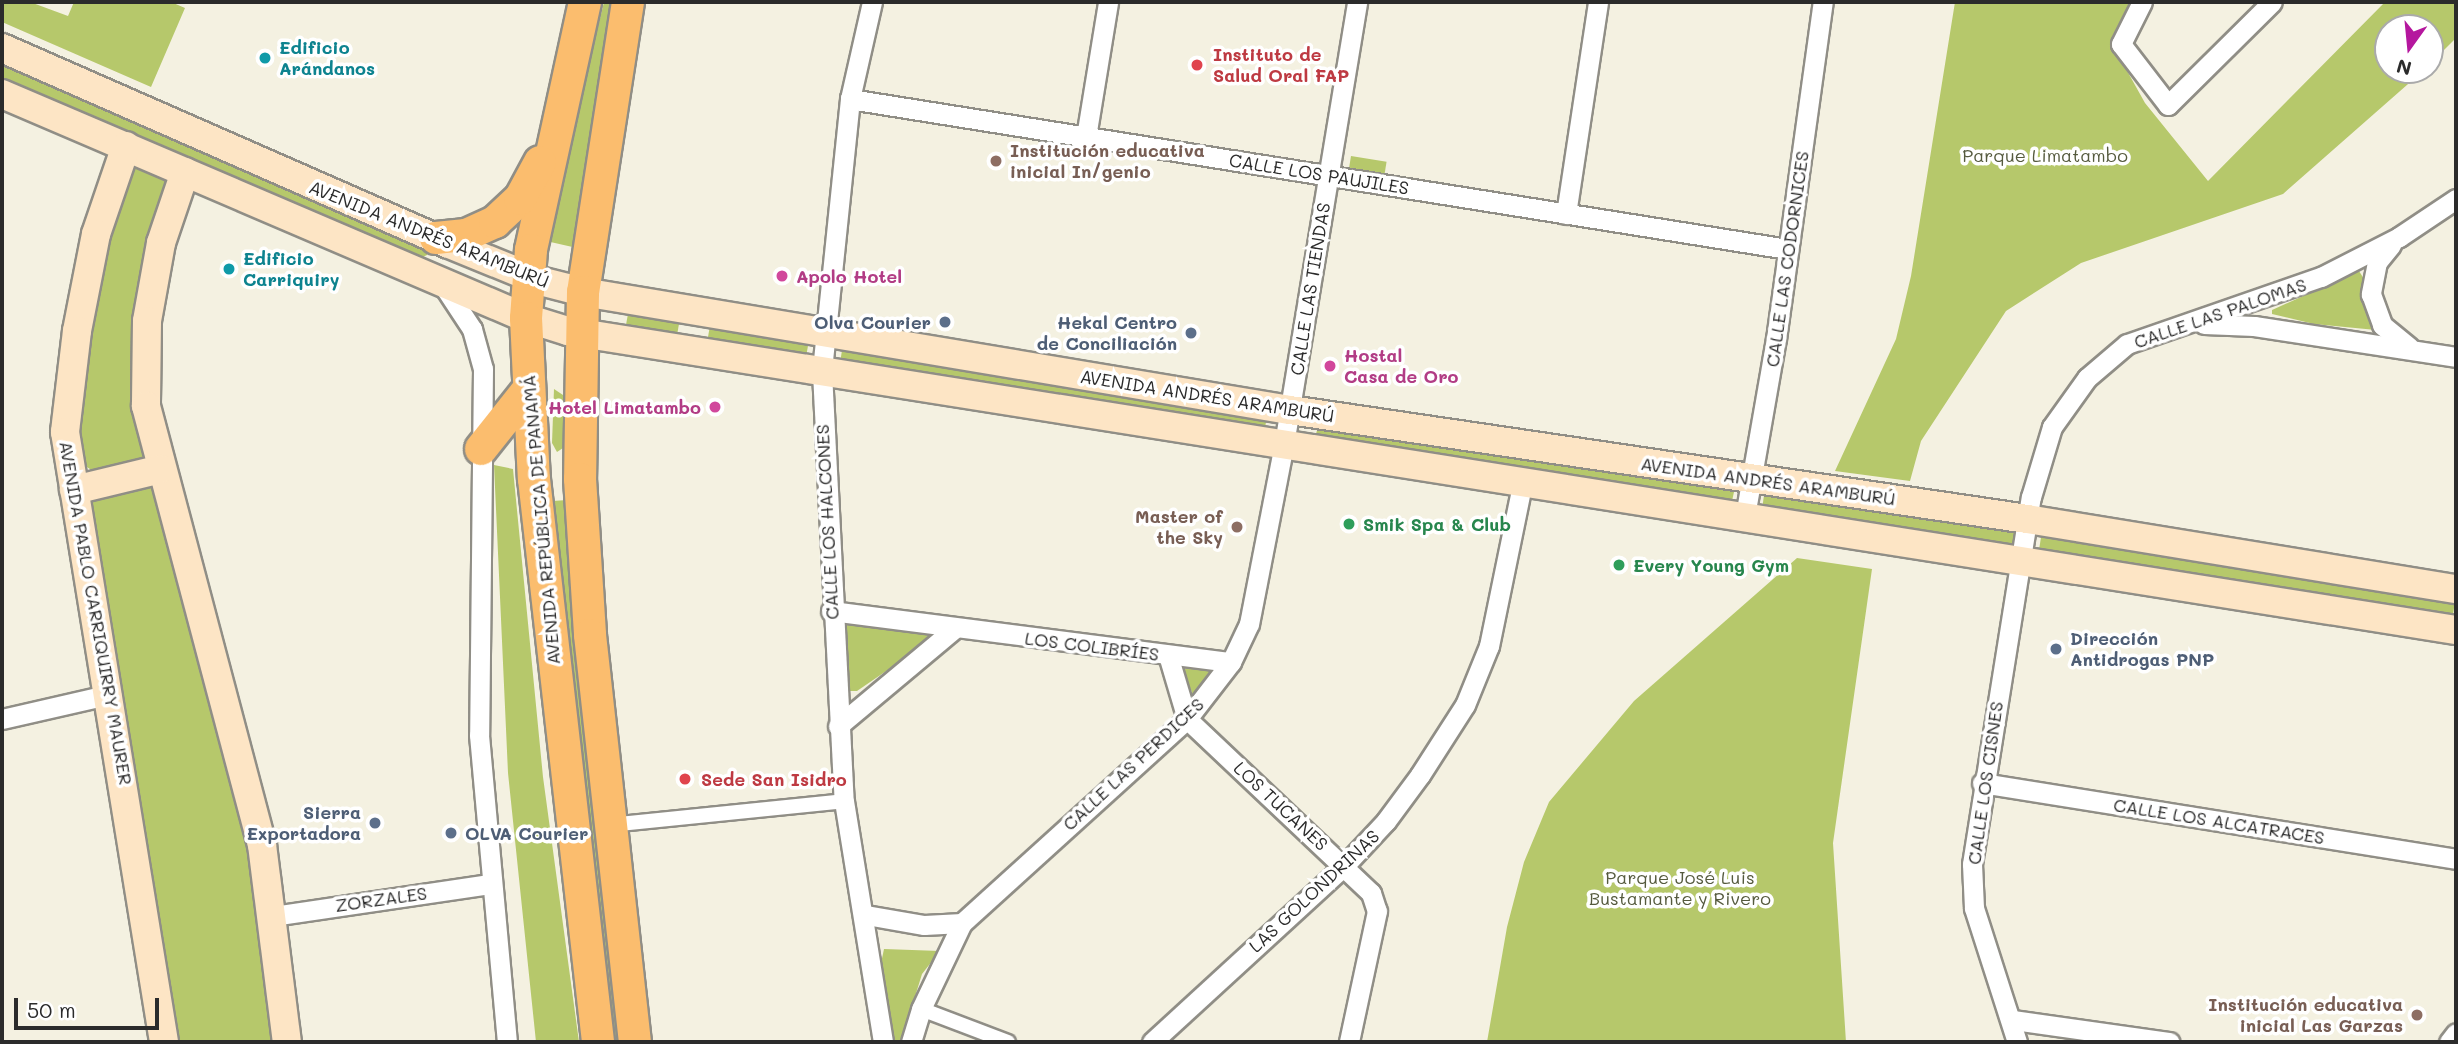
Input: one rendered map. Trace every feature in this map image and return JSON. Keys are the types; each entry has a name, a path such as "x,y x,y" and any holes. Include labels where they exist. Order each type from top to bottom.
{"main road":[{"name":"AVENIDA REPÚBLICA DE PANAMÁ","path":"585,2 556,129 528,276 526,318 534,479 598,1042"},
{"path":"628,2 583,292 580,479 608,825 635,1042"},
{"name":"AVENIDA ANDRÉS ARAMBURÚ","path":"2,48 442,240 528,276 583,292 1290,410 2027,519 2456,589"},
{"name":"AVENIDA ANDRÉS ARAMBURÚ","path":"2,94 526,318 581,334 2456,630"},
{"path":"442,240 480,230 509,212 532,180 556,129"},
{"name":"AVENIDA PABLO CARRIQUIRRY MAURER","path":"126,146 96,234 73,353 65,432 111,694 164,1042"},
{"path":"185,172 161,243 147,321 146,406 242,759 273,916 287,1042"},
{"path":"436,280 447,276 455,267 455,253 442,240"},
{"path":"690,353 696,312"},
{"path":"481,449 528,390"},
{"path":"74,489 161,469"},
{"path":"534,479 580,479"}],"street":[{"name":"CALLE LOS HALCONES","path":"872,2 850,99 822,372 831,611 844,801 866,915 883,1042"},
{"path":"1086,137 1108,2"},
{"name":"CALLE LAS TIENDAS","path":"1290,410 1357,2"},
{"path":"1566,214 1598,2"},
{"name":"CALLE LAS CODORNICES","path":"1745,516 1788,249 1823,2"},
{"path":"2142,2 2121,41 2168,105 2272,2"},
{"name":"CALLE LOS PAUJILES","path":"850,99 1788,249"},
{"name":"CALLE LAS PALOMAS","path":"2020,561 2027,519 2052,427 2087,378 2127,344 2321,277 2399,237 2456,199"},
{"path":"2399,237 2377,262 2371,294 2387,332 2423,352"},
{"path":"436,280 459,305 478,346 484,396 481,449 479,734 489,884 507,1042"},
{"path":"2189,323 2254,326 2456,357"},
{"name":"CALLE LAS PERDICES","path":"911,1042 921,1009 962,923 1186,719 1231,662 1255,606 1290,410"},
{"name":"LAS GOLONDRINAS","path":"1152,1042 1345,865 1386,821 1474,688 1497,619 1523,481"},
{"name":"CALLE LOS CISNES","path":"2017,1042 2013,1020 1987,959 1974,908 1972,864 1982,783 2020,561"},
{"name":"LOS COLIBRÍES","path":"831,611 953,630 1231,662"},
{"path":"838,726 953,630"},
{"path":"1168,655 1186,719"},
{"path":"2,719 111,694"},
{"name":"LOS TUCANES","path":"1186,719 1345,865 1371,893 1377,911 1349,1042"},
{"name":"CALLE LOS ALCATRACES","path":"1982,783 2456,859"},
{"path":"608,825 844,801"},
{"name":"ZORZALES","path":"273,916 489,884"},
{"path":"866,915 924,925 962,923"},
{"path":"921,1009 1008,1042"},
{"path":"2013,1020 2169,1042"},
{"path":"2449,1042 2456,1033"}],"green space":[{"path":"2,2 30,2 68,16 74,2 171,2 185,8 151,87 2,22"},
{"path":"604,2 623,2 577,248 546,241"},
{"name":"Parque Limatambo","path":"1955,2 2131,2 2111,42 2145,103 2208,181 2385,2 2456,2 2456,38 2444,50 2444,14 2374,14 2374,84 2408,84 2283,194 2081,263 2006,311 1921,441 1910,481 1835,471 1896,339 1911,276"},
{"path":"2,56 429,247 427,255 412,262 2,80"},
{"path":"1351,156 1387,162 1385,173 1349,168"},
{"path":"131,165 147,166 168,179 149,460 134,467 93,471 82,464 78,378 109,235"},
{"path":"2359,271 2364,279 2362,303 2378,324 2376,330 2314,324 2272,314 2272,310"},
{"path":"629,308 680,317 677,336 626,327"},
{"path":"711,320 809,337 805,363 706,346"},
{"path":"843,344 1268,411 1264,436 839,369"},
{"path":"554,389 566,397 566,446 557,452 552,443"},
{"path":"1319,423 1736,483 1730,510 1313,445"},
{"path":"494,465 513,469 543,777 579,1042 536,1042 508,773"},
{"path":"144,479 155,486 227,746 258,895 276,1042 175,1042 93,533 92,501"},
{"path":"1765,488 2017,523 2013,548 1762,513"},
{"path":"567,500 626,1042 614,1042 553,501"},
{"path":"2042,531 2456,597 2452,621 2038,556"},
{"name":"Parque José Luis Bustamante y Rivero","path":"1797,558 1872,569 1833,843 1846,1042 1487,1042 1507,927 1524,862 1549,802 1634,701"},
{"path":"842,621 932,631 933,639 857,691 850,691"},
{"path":"1182,668 1211,671 1193,695"},
{"path":"884,949 940,951 922,974 901,1042 888,1042 880,968"}],"place":[{"name":"Edificio Arándanos","path":"265,58"},
{"name":"Instituto de Salud Oral FAP","path":"1197,65"},
{"name":"Institución educativa inicial In/genio","path":"996,161"},
{"name":"Edificio Carriquiry","path":"229,269"},
{"name":"Apolo Hotel","path":"782,276"},
{"name":"Olva Courier","path":"945,322"},
{"name":"Hekal Centro de Conciliación","path":"1191,333"},
{"name":"Hostal Casa de Oro","path":"1330,366"},
{"name":"Hotel Limatambo","path":"715,407"},
{"name":"Smik Spa & Club","path":"1349,524"},
{"name":"Master of the Sky","path":"1237,527"},
{"name":"Every Young Gym","path":"1619,565"},
{"name":"Dirección Antidrogas PNP","path":"2056,649"},
{"name":"Sede San Isidro","path":"685,779"},
{"name":"Sierra Exportadora","path":"375,823"},
{"name":"OLVA Courier","path":"451,833"},
{"name":"Institución educativa inicial Las Garzas","path":"2417,1015"}]}
